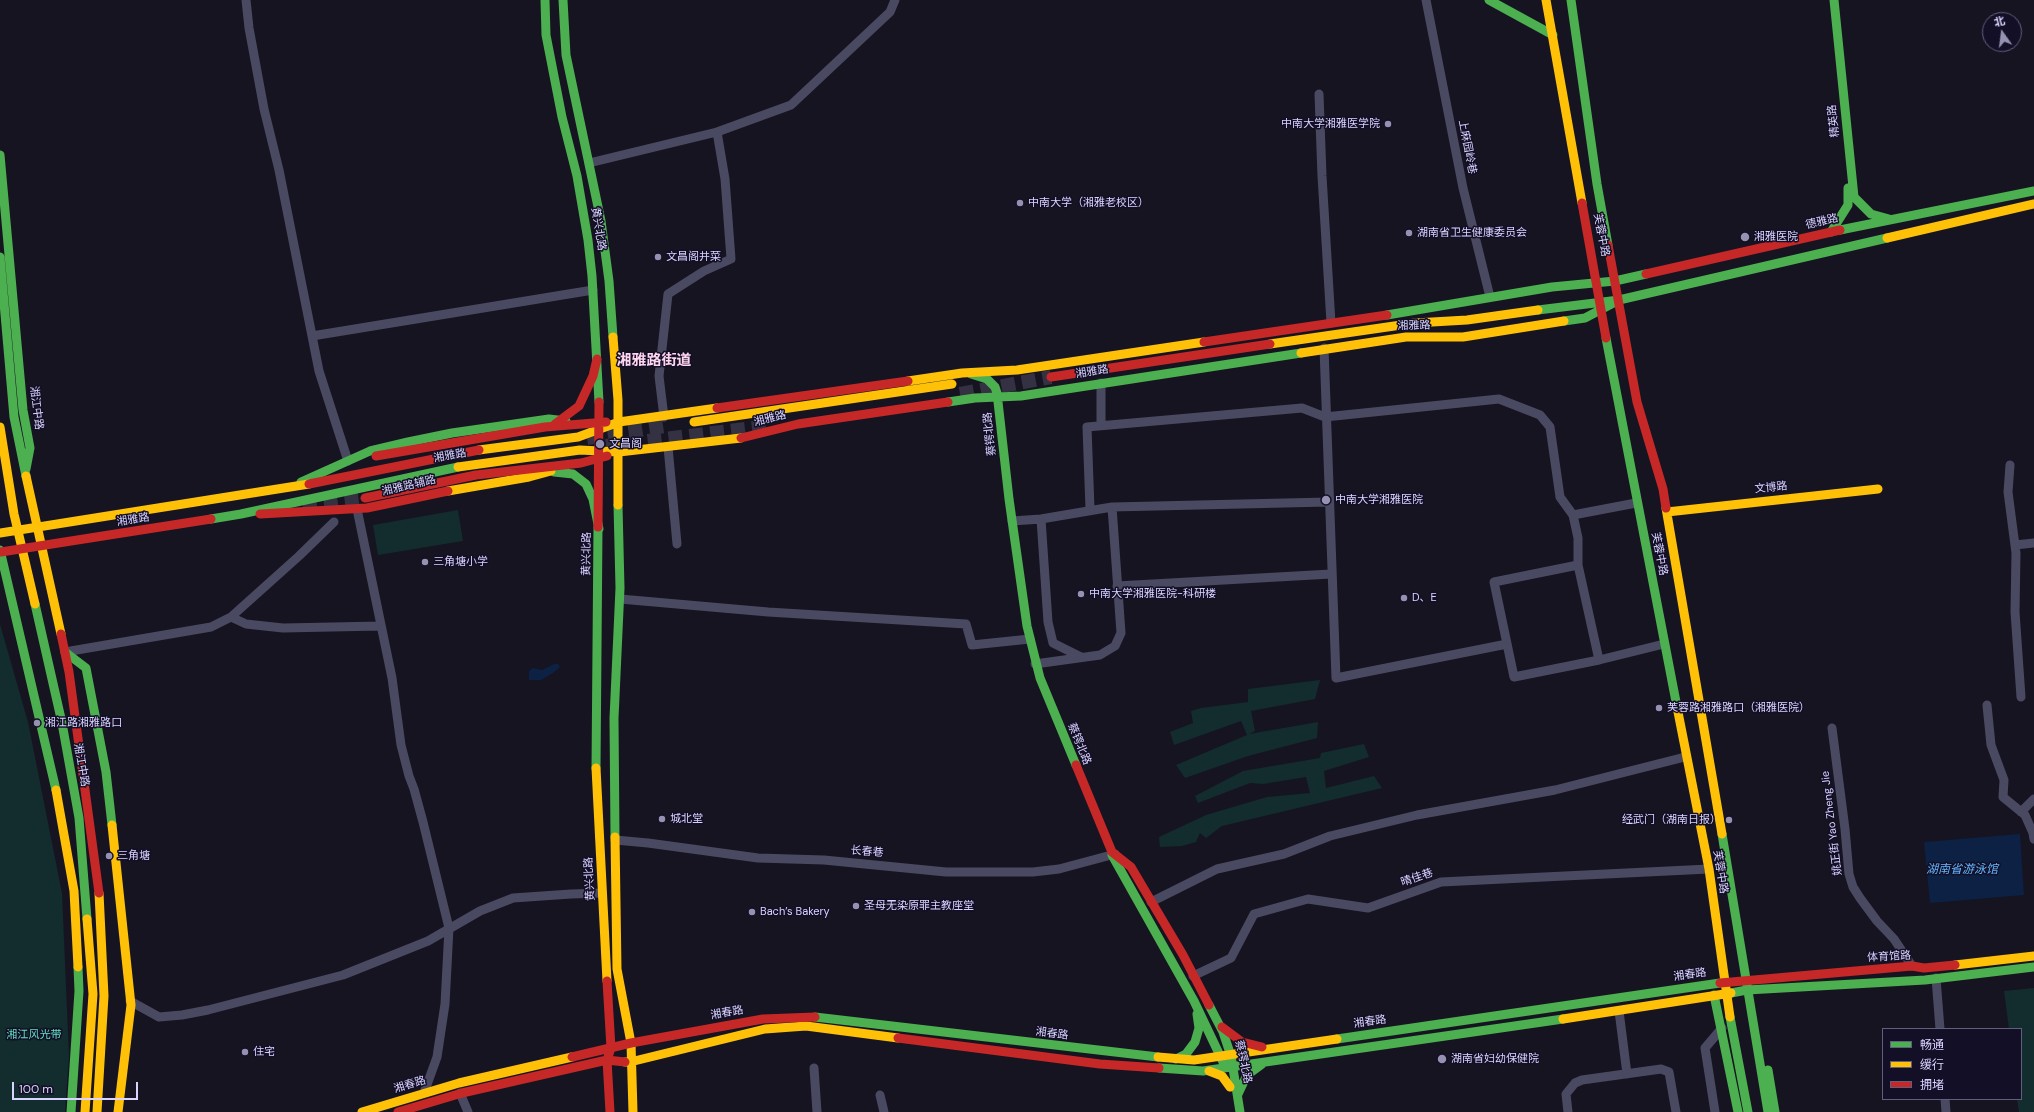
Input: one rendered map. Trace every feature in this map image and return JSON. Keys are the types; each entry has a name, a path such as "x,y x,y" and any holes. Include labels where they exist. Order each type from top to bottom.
{"main road":[{"name":"黄兴北路","path":"546,0 546,36 584,214 591,260 597,359 600,455 596,787 611,1048 607,1060 610,1112"},
{"name":"黄兴北路","path":"564,0 566,55 601,221 610,289 619,452 620,599 614,718 617,969 631,1043 630,1062 633,1112"},
{"path":"1489,0 1553,35"},
{"name":"芙蓉中路","path":"1546,0 1636,503 1685,757 1709,869 1728,1008 1748,1112"},
{"name":"芙蓉中路","path":"1571,0 1597,184 1637,402 1663,489 1710,759 1745,980 1750,990 1775,1112"},
{"name":"精英路","path":"1829,0 1849,195 1845,212 1831,232"},
{"name":"精英路","path":"1834,0 1854,197 1863,208 1871,214 1889,219"},
{"name":"湘江中路","path":"0,156 24,410 30,448 26,472"},
{"name":"德雅路","path":"1615,281 1889,219 2034,191"},
{"path":"1619,300 2034,204"},
{"name":"湘江中路","path":"0,257 12,399 36,528 69,672 99,885 103,941 104,996 97,1112"},
{"name":"湘雅路","path":"687,423 875,396 984,378 1017,370 1331,323 1552,287 1615,281"},
{"name":"湘雅路","path":"1051,377 1415,323 1467,320 1601,306 1619,300"},
{"name":"湘雅路","path":"0,551 22,549 240,514 459,467 580,450 600,455 668,448 743,438 798,424 975,398 1021,396 1324,348 1406,337 1450,338 1476,335 1586,318 1601,306"},
{"path":"545,427 562,420 575,411 583,400 593,376 597,359"},
{"name":"湘雅路","path":"0,533 294,485 336,480 495,447 578,437 600,426 618,422 667,422 962,373 1017,370"},
{"path":"962,373 984,378"},
{"name":"蔡锷北路","path":"984,378 995,387 998,397 1012,521 1035,664 1078,775 1110,848 1194,1001 1221,1056 1229,1067 1238,1094 1240,1112"},
{"path":"294,485 375,450 452,432 549,419 600,426"},
{"path":"376,456 473,438 581,423"},
{"name":"湘江中路","path":"0,427 18,530 62,723 68,764 80,818 93,994 85,1112"},
{"path":"365,498 450,480 581,463 600,455"},
{"name":"湘雅路辅路","path":"240,514 357,509 546,472 581,463"},
{"path":"513,471 569,473 582,480 589,488 594,500 599,529"},
{"name":"文博路","path":"1667,512 1878,489"},
{"path":"0,551 56,788 74,891 79,991 71,1112"},
{"name":"湘江中路","path":"65,652 86,668 104,765 130,1001 118,1112"},
{"name":"蔡锷北路","path":"1113,854 1131,867 1220,1026 1231,1054 1229,1067 1233,1112"},
{"name":"体育馆路","path":"1745,980 1912,966 1924,968 2034,956"},
{"path":"1750,990 1936,978 2034,967"},
{"name":"湘春路","path":"362,1112 459,1083 631,1043 763,1019 806,1016 1170,1060 1194,1060 1745,980"},
{"name":"芙蓉中路","path":"1750,990 1768,1112"},
{"name":"湘春路","path":"398,1112 460,1094 607,1060 630,1062 764,1029 806,1026 1100,1064 1203,1071 1619,1011 1750,990"},
{"path":"1714,995 1722,1028 1738,1112"},
{"path":"1170,1060 1186,1054 1195,1042 1199,1028 1194,1001"},
{"path":"1722,1028 1728,1008"},
{"path":"1220,1026 1242,1042 1260,1046 1280,1047"},
{"path":"1238,1094 1247,1075 1269,1062"},
{"path":"1203,1071 1218,1073 1230,1087"}],"street":[{"path":"246,0 249,28 264,109 280,170 319,371 348,461"},
{"path":"589,163 717,132 791,106 890,12 895,0"},
{"name":"上麻园岭巷","path":"1426,0 1463,188 1490,297"},
{"path":"1319,94 1322,176 1331,323"},
{"path":"667,422 659,376 668,294 704,271 731,259 725,179 717,132"},
{"path":"312,336 593,290"},
{"path":"1324,348 1328,502 1336,678 1507,644"},
{"path":"1101,383 1101,426"},
{"path":"1090,509 1087,427 1302,408 1325,417 1499,400 1525,408 1540,415 1550,427 1560,497 1573,515 1578,538 1578,565 1599,660"},
{"path":"668,448 677,544"},
{"path":"2010,464 2008,492 2016,553 2015,612 2021,697"},
{"path":"1012,521 1041,518 1112,506 1328,502"},
{"path":"1573,515 1636,503"},
{"path":"1035,664 1100,654 1115,646 1121,633 1112,506"},
{"path":"357,509 392,678 401,745 408,776 414,789 423,822 449,928 445,1004 438,1049 424,1093"},
{"path":"1041,518 1048,622 1053,643 1082,657"},
{"path":"65,652 212,627 231,617 299,556 334,522"},
{"path":"2015,545 2034,543"},
{"path":"1578,565 1494,582 1514,677 1599,660 1664,644"},
{"path":"1117,586 1331,574"},
{"path":"620,599 768,612 966,624 972,645 1030,639"},
{"path":"231,617 246,624 283,628 381,626"},
{"path":"1987,705 1991,745 2004,780 2003,797 2025,815 2034,839"},
{"name":"姚正街 Yao Zheng Jie","path":"1832,728 1845,829 1849,874 1853,887 1877,921 1894,939 1912,966"},
{"path":"1151,902 1217,869 1284,854 1330,836 1417,815 1556,790 1685,757"},
{"path":"2021,812 2034,800"},
{"name":"长春巷","path":"615,840 758,858 824,860 946,872 1032,872 1059,869 1113,854"},
{"name":"晴佳巷","path":"1193,976 1231,958 1254,914 1308,899 1368,908 1441,882 1709,869"},
{"path":"130,1001 159,1017 182,1015 208,1010 343,975 428,941 480,911 513,898 602,893"},
{"path":"1936,978 1940,1028"},
{"path":"1619,1011 1627,1074"},
{"path":"1715,1112 1705,1048 1722,1028"},
{"path":"814,1068 817,1112"},
{"path":"1568,1112 1566,1094 1575,1083 1582,1080 1661,1069 1669,1072 1676,1112"},
{"path":"460,1094 468,1112"},
{"path":"880,1095 884,1112"},
{"path":"1945,1100 1946,1112"}],"green space":[{"path":"458,510 463,541 378,555 373,525"},
{"name":"湘江风光带","path":"0,624 28,722 62,893 69,1056 65,1112 0,1112"},
{"path":"1320,680 1315,699 1251,711 1255,731 1249,734 1318,722 1317,738 1248,756 1185,778 1176,765 1247,735 1241,721 1174,745 1170,732 1193,723 1191,711 1201,708 1248,702 1248,689"},
{"path":"1364,744 1369,757 1324,771 1326,788 1374,776 1382,788 1222,826 1206,838 1200,833 1196,842 1182,846 1160,847 1159,837 1206,815 1267,797 1310,793 1306,777 1263,784 1250,783 1198,803 1195,796 1243,771 1320,758 1321,753"},
{"path":"2034,988 2034,1112 2019,1112 2017,1100 2022,1100 2022,1028 2009,1028 2004,991"}],"water":[{"path":"554,664 558,664 560,667 553,673 541,680 529,680 529,671 533,668 542,670"},
{"name":"湖南省游泳馆","path":"2020,834 2024,895 1930,903 1924,842"}],"tunnel":[{"path":"960,394 1051,377"},
{"path":"587,438 665,426"},
{"path":"606,446 770,426"},
{"path":"303,506 365,498"}],"traffic: fast":[{"path":"545,0 546,35 562,117 577,176 588,240 592,276 599,402"},
{"path":"563,0 566,55 601,221 609,281 613,337"},
{"path":"1489,0 1553,35"},
{"path":"1571,0 1597,184 1608,245"},
{"path":"1834,0 1854,197 1871,214 1889,219"},
{"path":"0,155 23,410 30,448 26,469"},
{"path":"1831,232 1848,205 1848,188"},
{"path":"1840,230 2034,191"},
{"path":"1538,310 1619,300 1887,238"},
{"path":"0,257 14,417 26,476"},
{"path":"1387,315 1552,287 1615,281 1646,274"},
{"path":"1564,321 1585,318 1619,300"},
{"path":"1606,338 1677,707"},
{"path":"948,402 975,398 1021,396 1301,353"},
{"path":"971,374 987,379 995,387 997,393 1009,499 1027,626 1040,678 1076,765"},
{"path":"301,482 370,451 408,442 452,433 549,419 566,421"},
{"path":"211,519 241,514 458,467"},
{"path":"554,472 573,474 586,484 593,499 599,529"},
{"path":"615,837 614,718 620,588 618,505"},
{"path":"596,768 598,527"},
{"path":"0,550 56,790"},
{"path":"35,604 62,723 79,818 87,919"},
{"path":"65,652 86,668 106,772 112,825"},
{"path":"1722,834 1768,1112"},
{"path":"1112,855 1194,1001 1223,1062"},
{"path":"71,1112 79,991 78,967"},
{"path":"1731,993 1747,990 1925,980 2034,967"},
{"path":"1337,1039 1720,983"},
{"path":"1714,995 1738,1112"},
{"path":"1209,1005 1223,1032 1231,1056 1240,1112"},
{"path":"1176,1059 1186,1054 1195,1042 1199,1028 1197,1014"},
{"path":"815,1017 1158,1057"},
{"path":"1730,1017 1748,1112"},
{"path":"1159,1068 1203,1071 1563,1019"},
{"path":"1238,1094 1247,1075 1262,1064"},
{"path":"1768,1070 1775,1112"}],"traffic: slow":[{"path":"1546,0 1582,203"},
{"path":"1887,238 2034,204"},
{"path":"1270,344 1415,323 1467,320 1538,310"},
{"path":"1301,353 1406,337 1463,337 1564,321"},
{"path":"613,337 618,400 618,505"},
{"path":"908,381 962,373 1017,370 1204,342"},
{"path":"694,422 952,384"},
{"path":"479,450 578,437 619,422 717,408"},
{"path":"0,427 14,514 35,604"},
{"path":"458,467 580,450 619,452 741,438"},
{"path":"448,491 529,477 551,471"},
{"path":"26,476 61,634"},
{"path":"0,533 309,484"},
{"path":"1667,512 1878,489"},
{"path":"1666,508 1722,834"},
{"path":"1677,707 1709,869 1730,1017"},
{"path":"596,768 607,981"},
{"path":"56,790 74,891 78,967"},
{"path":"112,825 131,1005 118,1112"},
{"path":"615,837 617,969 631,1043 633,1112"},
{"path":"97,1112 104,996 99,893"},
{"path":"85,1112 93,994 87,919"},
{"path":"1955,965 2034,956"},
{"path":"1563,1019 1731,993"},
{"path":"625,1062 765,1029 806,1026 898,1038"},
{"path":"1158,1057 1194,1060 1337,1039"},
{"path":"362,1112 459,1083 572,1057"},
{"path":"1209,1071 1222,1076 1230,1087"}],"traffic: jam":[{"path":"1582,203 1606,338"},
{"path":"1646,274 1840,230"},
{"path":"1608,245 1637,402 1663,489 1666,508"},
{"path":"1204,342 1387,315"},
{"path":"1051,377 1270,344"},
{"path":"555,424 579,406 593,376 597,359"},
{"path":"717,408 908,381"},
{"path":"598,527 599,402"},
{"path":"741,438 798,424 948,402"},
{"path":"376,456 545,427 606,422"},
{"path":"309,484 479,450"},
{"path":"365,498 476,475 581,463 607,456"},
{"path":"260,514 367,508 448,491"},
{"path":"1,552 211,519"},
{"path":"61,634 69,672 99,893"},
{"path":"1076,765 1112,852 1131,867 1183,955 1209,1005"},
{"path":"1720,983 1912,966 1924,968 1955,965"},
{"path":"607,981 611,1048 607,1060 610,1112"},
{"path":"572,1057 631,1043 763,1019 815,1017"},
{"path":"1222,1027 1242,1042 1262,1047"},
{"path":"898,1038 1100,1064 1159,1068"},
{"path":"398,1112 462,1093 607,1060 625,1062"}],"place":[{"name":"中南大学湘雅医学院","path":"1388,124"},
{"name":"中南大学（湘雅老校区）","path":"1020,203"},
{"name":"湖南省卫生健康委员会","path":"1409,233"},
{"name":"湘雅医院","path":"1745,237"},
{"name":"文昌阁井菜","path":"658,257"},
{"name":"文昌阁","path":"600,444"},
{"name":"中南大学湘雅医院","path":"1326,500"},
{"name":"三角塘小学","path":"425,562"},
{"name":"中南大学湘雅医院-科研楼","path":"1081,594"},
{"name":"D、E","path":"1404,598"},
{"name":"芙蓉路湘雅路口（湘雅医院）","path":"1659,708"},
{"name":"湘江路湘雅路口","path":"37,723"},
{"name":"城北堂","path":"662,819"},
{"name":"经武门（湖南日报）","path":"1729,820"},
{"name":"三角塘","path":"109,856"},
{"name":"圣母无染原罪主教座堂","path":"856,906"},
{"name":"Bach’s Bakery","path":"752,912"},
{"name":"住宅","path":"245,1052"},
{"name":"湖南省妇幼保健院","path":"1442,1059"}],"district":[{"name":"湘雅路街道","path":"654,361"}]}
